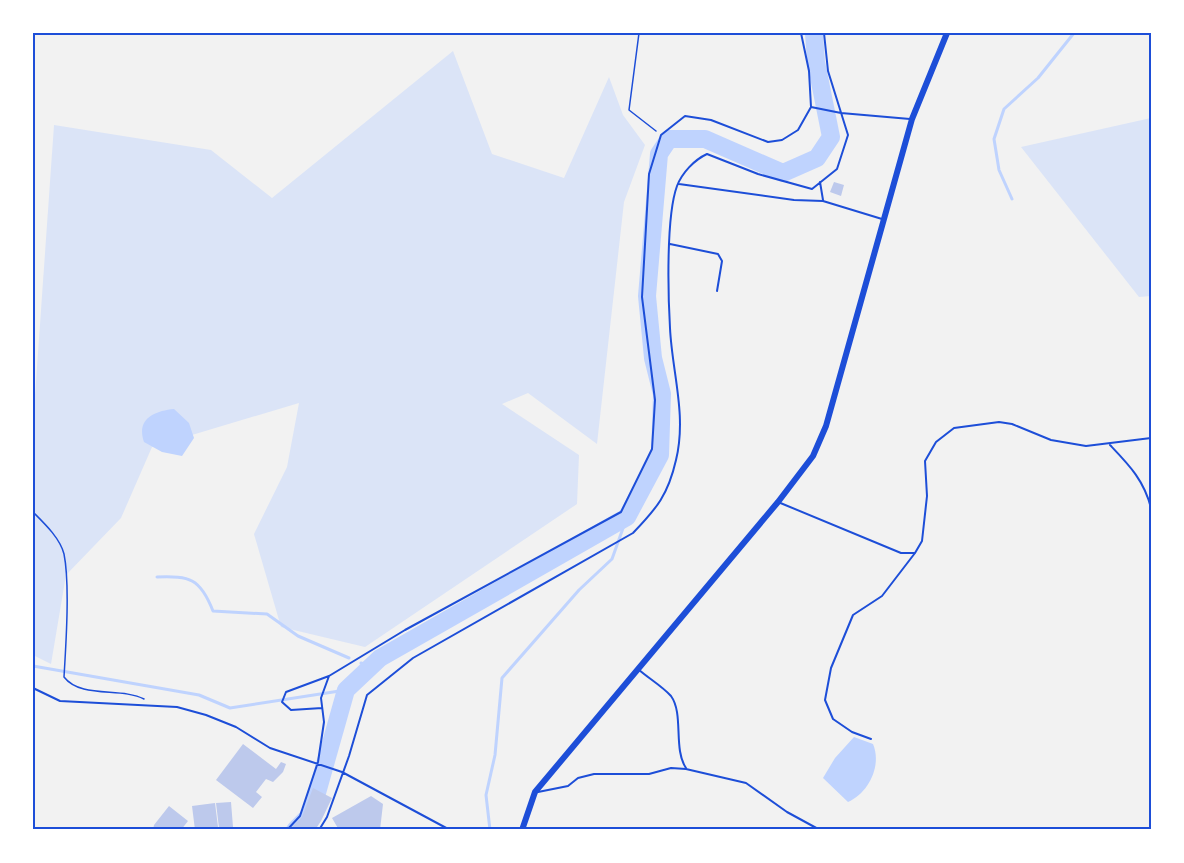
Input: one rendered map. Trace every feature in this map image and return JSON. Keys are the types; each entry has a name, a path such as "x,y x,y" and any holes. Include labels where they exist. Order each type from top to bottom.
{"main road":[{"path":"522,830 535,792 778,502 813,456 826,426 882,219 912,119 947,33"}],"lane":[{"path":"322,708 291,710 282,702 286,692 329,676 405,630 621,512 652,449 655,400 642,297 649,174 661,135 685,116 711,120 768,142 782,140 798,130 812,107 809,71 801,33"},
{"path":"319,830 327,817 367,695 385,678 413,658 626,538 660,505 676,460 681,416 670,329 671,208 677,184 696,159 707,154 758,174 812,189 837,169 848,135 828,71 824,33"},
{"path":"812,107 841,113 912,119"},
{"path":"820,182 824,201"},
{"path":"677,184 794,200 824,201 882,219"},
{"path":"670,244 718,254 722,261 717,291"},
{"path":"871,739 852,732 833,719 825,700 831,668 853,615 882,596 922,542 927,496 925,461 945,432 965,425 999,422 1012,424 1051,440 1086,446 1110,445 1151,438"},
{"path":"1110,445 1134,470 1146,488 1151,508"},
{"path":"778,502 901,553 915,553"},
{"path":"638,669 672,697 678,728 680,759 686,768"},
{"path":"287,830 300,816 318,762 324,722 321,698 329,676"},
{"path":"33,688 60,701 158,705 177,707 206,716 236,727 270,748 318,762 342,772 450,830"},
{"path":"535,792 568,786 578,778 594,774 649,774 671,768 686,768 746,783 819,830"}],"path":[{"path":"639,33 629,110 661,135"},
{"path":"33,512 46,525 63,552 66,646 64,677 70,684 136,695 158,705"}],"shaded area":[{"path":"453,51 492,154 564,178 609,77 623,115 645,145 624,202 597,444 528,393 502,404 579,455 577,504 365,647 281,627 254,534 287,467 299,403 152,447 121,518 66,575 51,664 33,655 33,424 54,125 211,150 272,198"},
{"path":"1151,118 1151,296 1139,297 1021,147"}],"water":[{"path":"174,409 189,423 194,438 182,456 162,452 144,442 142,434 142,427 148,418 154,414"},
{"path":"854,737 873,744 876,761 868,785 848,802 823,778 835,758"}],"building":[{"path":"834,182 844,185 841,196 830,192"},
{"path":"243,744 276,769 281,762 286,764 283,772 273,782 266,779 256,792 262,797 253,808 216,780"},
{"path":"313,788 332,798 321,821 315,830 289,830 302,817"},
{"path":"371,796 383,804 380,830 339,830 332,818"},
{"path":"231,802 233,827 219,828 216,803"},
{"path":"215,803 218,827 195,830 192,806"},
{"path":"169,806 188,821 181,830 153,830 154,825"}],"waterway":[{"path":"295,830 311,814 346,690 380,658 627,517 660,455 662,394 653,358 647,296 659,154 669,139 705,139 783,173 817,158 831,137 816,62 814,33"},
{"path":"1012,199 999,170 994,139 1004,109 1038,78 1074,33"},
{"path":"490,830 486,795 495,755 502,678 579,590 612,559 627,517"},
{"path":"157,577 178,577 192,581 203,592 213,611 267,614 298,636 349,658"},
{"path":"361,663 371,667"},
{"path":"33,666 199,695 230,708 346,690"}]}
